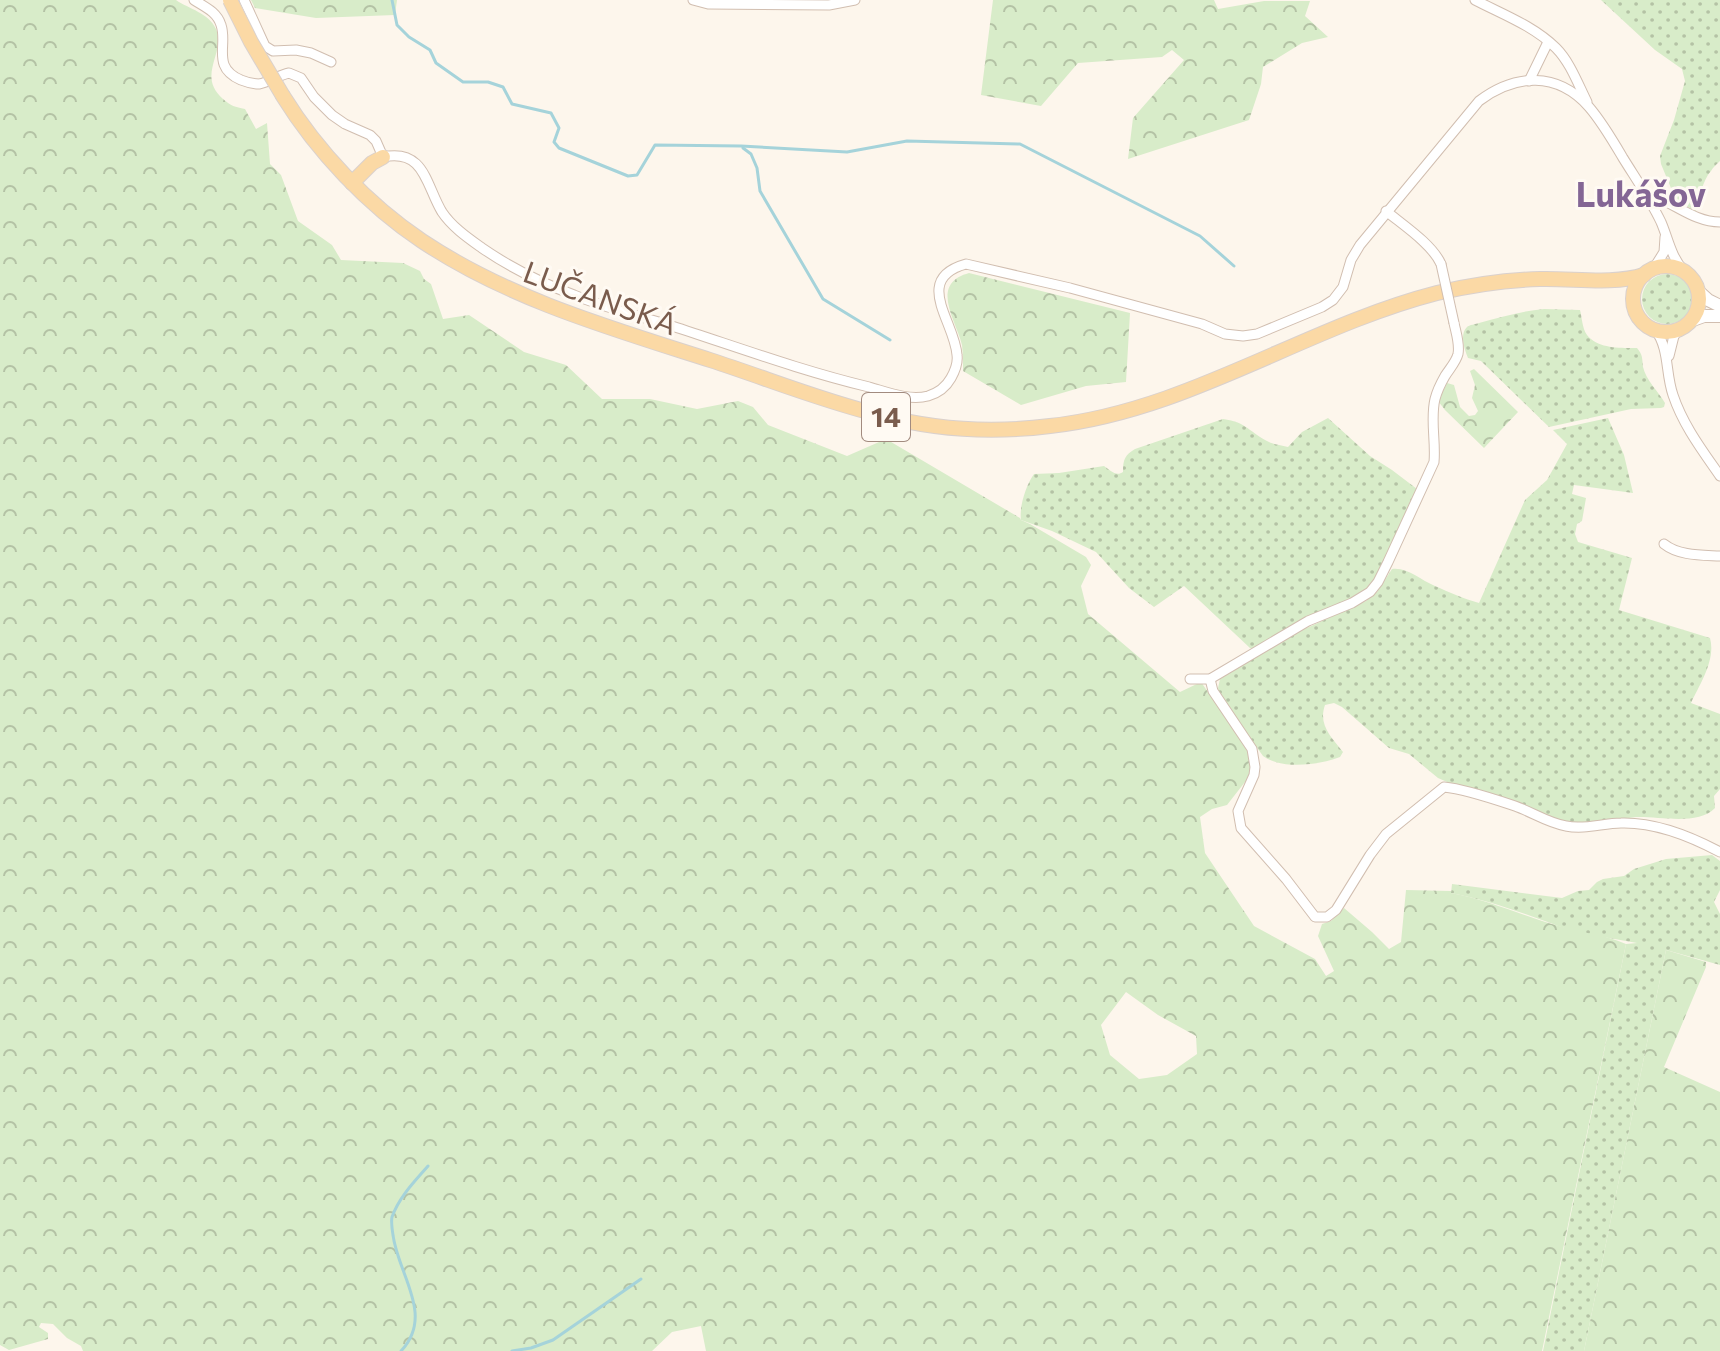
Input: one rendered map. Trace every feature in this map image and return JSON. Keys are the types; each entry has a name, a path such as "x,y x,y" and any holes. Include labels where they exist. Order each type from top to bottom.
{"main road":[{"name":"14","path":"230,0 292,111 352,183 419,239 499,285 538,303 881,416 961,429 1014,429 1092,420 1174,395 1405,302 1474,285 1529,280 1622,279 1669,266 1684,271"},
{"path":"352,183 372,163 383,157"},
{"path":"1655,329 1668,331 1686,324 1698,307 1695,283 1684,271"},
{"path":"1634,303 1635,287 1649,272"},
{"name":"14","path":"1573,280 1613,287 1627,294 1641,319 1655,329"}],"street":[{"path":"194,0 218,17 223,33 222,56 229,73 253,84 283,74 295,74 332,115 370,135 383,157"},
{"path":"244,0 269,49 311,53 331,62"},
{"path":"693,0 708,4 829,5 855,0"},
{"path":"1475,0 1533,30 1556,48 1572,71 1590,108 1646,194 1674,257 1684,271"},
{"path":"1529,81 1548,42"},
{"path":"1190,679 1210,679 1308,621 1362,598 1378,582 1424,487 1434,462 1435,400 1456,360 1459,345 1437,256 1386,211 1479,101 1504,86 1515,82 1549,82 1578,97 1590,108"},
{"name":"LUČANSKÁ","path":"383,157 398,156 415,163 427,178 442,213 457,229 501,260 538,280 617,310 833,379 902,396 925,397 934,394 943,389 953,374 957,355 941,310 939,291 943,276 953,268 966,264 979,266 1202,324 1225,334 1243,336 1257,334 1333,300 1343,287 1351,260 1386,211"},
{"path":"1646,194 1698,219 1720,222"},
{"path":"1649,272 1664,252 1665,233"},
{"path":"1698,291 1720,306"},
{"path":"1668,367 1672,342 1686,324 1710,315 1720,316"},
{"path":"1655,329 1664,345 1669,384 1680,415 1720,476"},
{"path":"1664,544 1674,551 1720,556"},
{"path":"1210,679 1213,691 1252,749 1254,775 1238,811 1241,828 1315,917 1327,917 1336,910 1386,834 1444,787 1513,806 1568,827 1632,823 1688,836 1720,852"}],"green space":[{"path":"0,0 176,0 204,15 213,24 218,38 212,73 215,90 228,103 245,109 256,129 267,123 270,164 281,175 298,221 332,245 341,260 403,263 420,271 431,284 443,319 469,315 524,352 566,365 602,399 650,399 697,409 738,401 753,407 768,425 847,456 886,439 1086,557 1091,565 1081,586 1088,614 1180,692 1201,682 1249,751 1252,773 1227,805 1212,809 1200,817 1205,853 1254,926 1315,959 1326,976 1334,971 1318,936 1322,924 1331,921 1344,908 1389,949 1401,942 1406,890 1451,891 1626,944 1542,1351 706,1351 701,1326 672,1332 652,1351 83,1351 53,1324 41,1323 39,1327 48,1333 48,1339 9,1350 0,1345","holes":["1126,992 1158,1015 1196,1036 1197,1054 1167,1075 1139,1079 1110,1055 1101,1025"]},
{"path":"251,0 397,0 395,15 316,18 255,8"},
{"path":"993,0 1214,0 1218,9 1264,1 1310,1 1305,16 1328,37 1302,43 1263,67 1261,84 1249,120 1128,159 1133,118 1184,60 1172,50 1162,57 1078,63 1041,106 981,95"},
{"path":"1601,0 1720,0 1720,161 1705,180 1696,211 1680,203 1673,193 1660,156 1685,81 1682,69 1655,50"},
{"path":"969,273 1130,313 1126,382 1086,386 1021,405 963,371 962,345 948,304 948,294 950,285 957,278"},
{"path":"1667,274 1685,281 1692,299 1685,317 1667,324 1649,317 1642,299 1649,281"},
{"path":"1544,309 1580,310 1584,329 1592,340 1610,347 1637,348 1649,381 1665,403 1664,407 1631,409 1549,427 1481,361 1468,358 1463,338 1468,326"},
{"path":"1474,369 1518,412 1484,448 1438,401 1447,383 1454,385 1460,407 1469,416 1475,415 1478,411 1472,398 1475,385 1470,371"},
{"path":"1328,418 1370,456 1417,489 1381,572 1371,586 1359,596 1253,649 1184,586 1154,607 1129,588 1096,552 1021,520 1024,496 1034,474 1104,466 1118,474 1123,472 1125,458 1135,449 1223,419 1243,425 1271,443 1288,447 1302,432"},
{"path":"1608,418 1624,455 1633,493 1574,485 1572,494 1586,498 1582,521 1577,524 1575,534 1578,542 1632,558 1619,610 1710,638 1709,663 1691,703 1720,714 1720,789 1714,796 1715,808 1699,817 1636,817 1584,824 1563,822 1438,778 1409,754 1389,748 1334,703 1325,705 1323,719 1343,752 1340,757 1290,765 1263,756 1220,696 1220,679 1287,637 1366,601 1377,592 1392,569 1409,572 1479,603 1525,500 1547,480 1567,444 1553,430"},
{"path":"1712,855 1720,861 1720,890 1714,902 1720,914 1720,965 1666,950 1584,1351 1543,1351 1626,944 1637,943 1577,932 1492,903 1451,893 1452,884 1562,898 1589,890 1603,879 1624,876 1634,869 1666,859"},
{"path":"1666,950 1706,962 1664,1067 1720,1092 1720,1351 1584,1351"}],"waterway":[{"path":"392,0 397,25 430,50 436,63 463,82 488,82 503,87 512,104 551,113 559,128 554,142 559,148 628,176 637,175 655,145 847,152 907,141 1020,144 1200,236 1234,266"},
{"path":"743,148 751,154 757,168 760,191 823,299 890,340"},
{"path":"401,1351 411,1337 415,1309 396,1250 392,1217 403,1196 428,1166"},
{"path":"512,1351 553,1340 641,1279"}],"district":[{"name":"Lukášov","path":"1641,195"}]}
